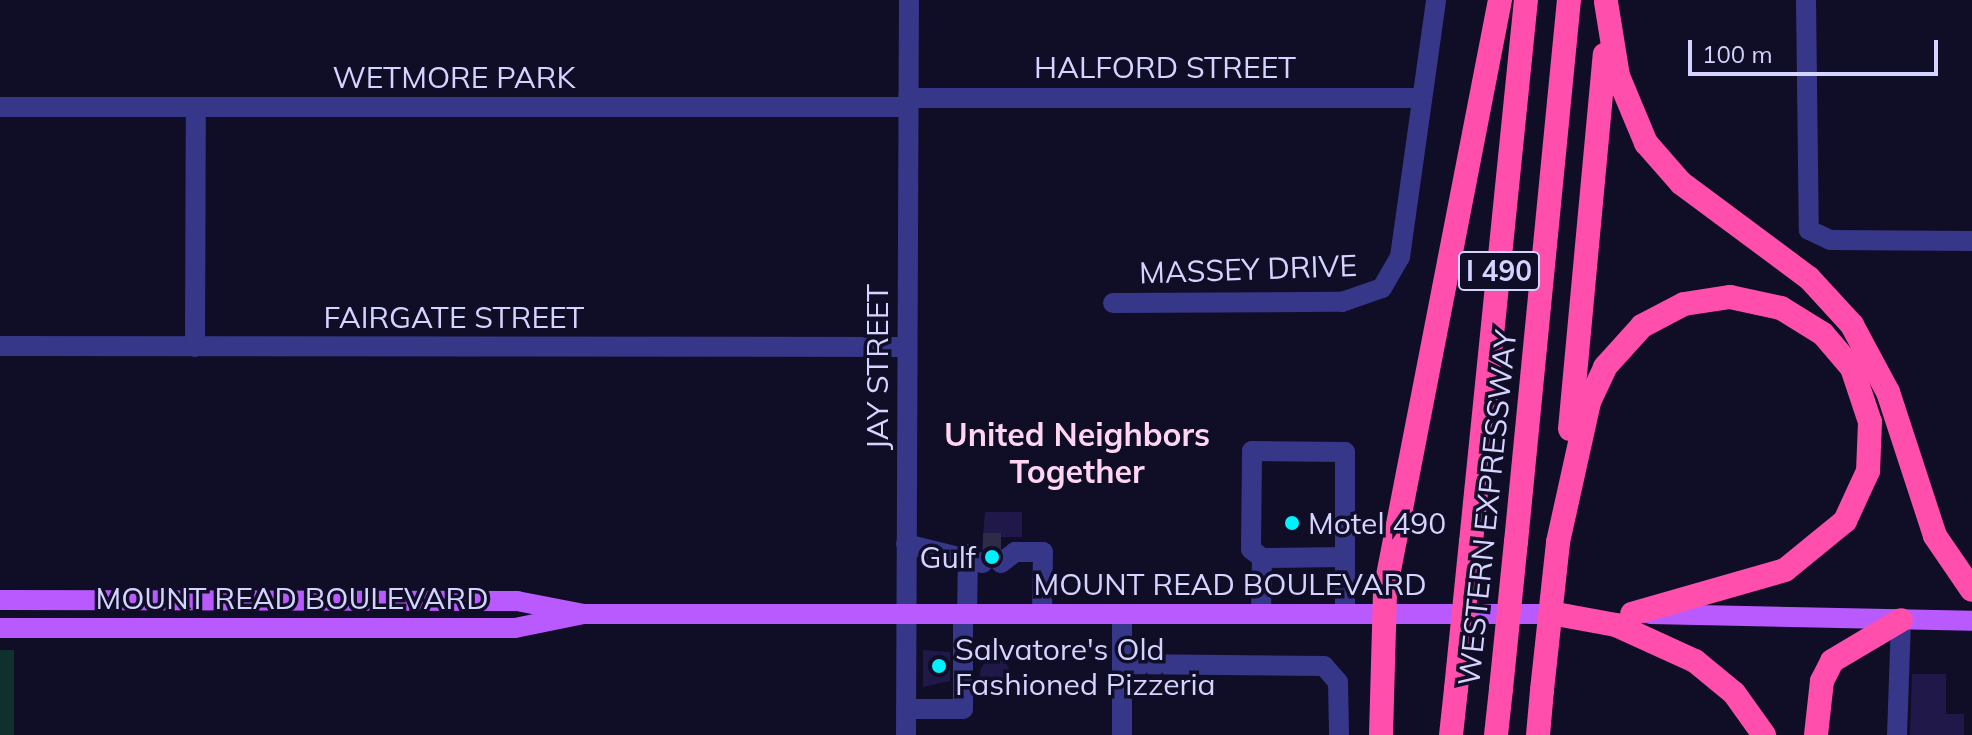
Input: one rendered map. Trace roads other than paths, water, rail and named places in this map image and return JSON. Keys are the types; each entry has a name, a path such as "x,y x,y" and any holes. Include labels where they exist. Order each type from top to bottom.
{"highway":[{"path":"1381,735 1382,614 1500,0"},
{"name":"WESTERN EXPRESSWAY","path":"1451,735 1526,0"},
{"name":"WESTERN EXPRESSWAY","path":"1496,735 1569,0"},
{"path":"1539,735 1602,114 1606,1"},
{"path":"1606,1 1618,76 1646,143 1681,183 1801,270 1852,325 1888,392 1935,536 1972,590"},
{"path":"1558,542 1589,402 1610,360 1642,326 1684,304 1730,297 1781,308 1823,334 1852,368 1870,422 1868,471 1845,521 1813,554 1771,576 1632,614"},
{"path":"1556,614 1616,625 1695,661 1734,693 1764,735"},
{"path":"1816,735 1822,681 1832,661 1901,620"}],"main road":[{"name":"MOUNT READ BOULEVARD","path":"0,600 517,601 583,614 1632,614 1972,621"},
{"name":"MOUNT READ BOULEVARD","path":"0,628 515,628 583,614"}],"street":[{"name":"JAY STREET","path":"906,735 909,0"},
{"path":"1422,98 1436,0"},
{"path":"1806,0 1804,214 1813,234 1972,241"},
{"name":"HALFORD STREET","path":"908,103 1422,98"},
{"name":"MASSEY DRIVE","path":"1113,303 1342,302 1382,288 1400,257 1422,98"},
{"name":"WETMORE PARK","path":"0,107 908,103"},
{"path":"195,347 196,107"},
{"name":"FAIRGATE STREET","path":"0,346 907,347"},
{"path":"1344,557 1262,558 1251,549 1252,451 1345,452 1345,614"},
{"path":"906,544 992,553 1043,552 1042,614"},
{"path":"906,709 963,709 965,614 992,553"},
{"path":"1261,614 1262,558"},
{"path":"1122,614 1122,735"},
{"path":"1897,735 1901,620"},
{"path":"1122,664 1312,664 1333,673 1339,735"}],"tunnel":[{"path":"983,543 1001,543"}],"place":[{"name":"Motel 490","path":"1292,523"},
{"name":"Gulf","path":"992,557"},
{"name":"Salvatore's Old Fashioned Pizzeria","path":"939,666"}],"district":[{"name":"United Neighbors Together","path":"1077,454"}]}
